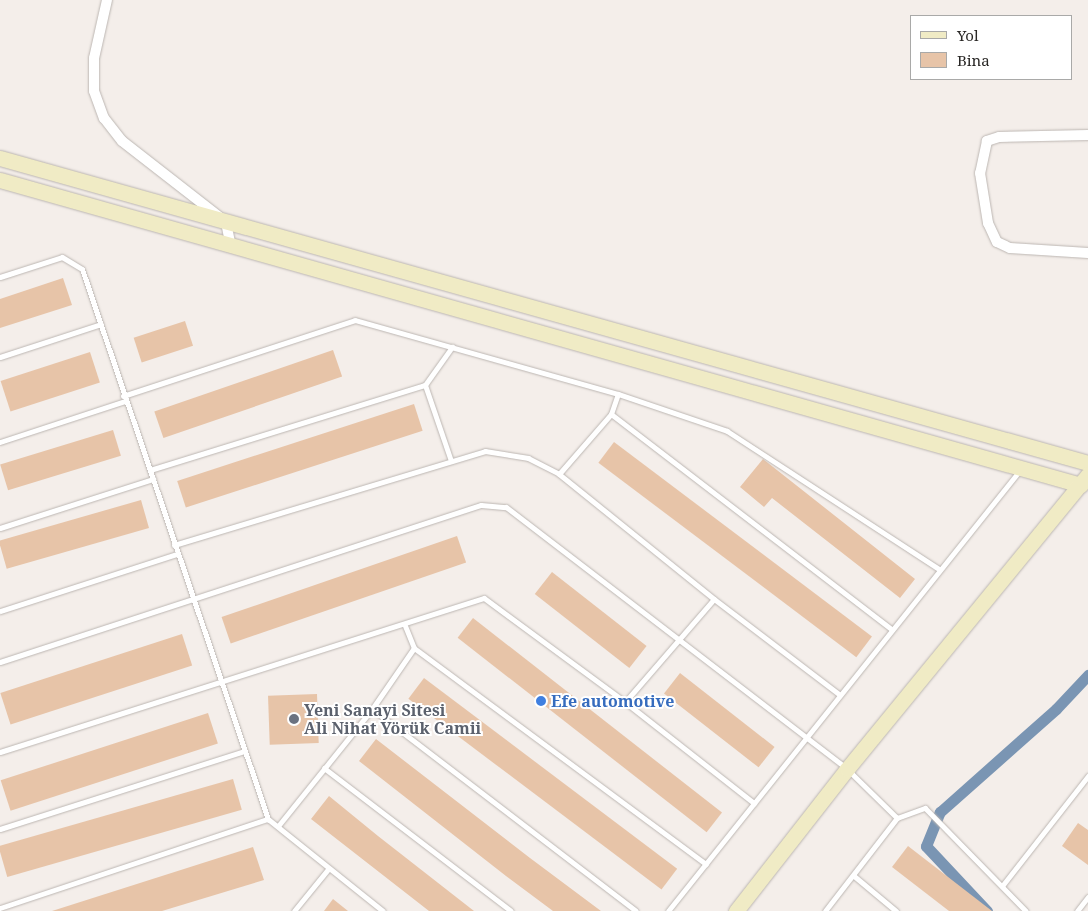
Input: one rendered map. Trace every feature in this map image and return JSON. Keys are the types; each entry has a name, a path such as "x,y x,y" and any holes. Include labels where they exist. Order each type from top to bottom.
{"street":[{"path":"107,0 94,58 94,91 104,118 122,141 226,222 231,247"},
{"path":"1088,135 999,137 987,141 980,173 988,223 997,242 1010,248 1088,253"},
{"path":"0,158 1088,463"},
{"path":"0,180 231,247 1022,468 1086,482 847,769 736,911"}],"lane":[{"path":"0,277 62,257 82,269 124,398 268,819 383,911"},
{"path":"0,442 355,320 618,394 726,432 940,570"},
{"path":"0,357 100,324"},
{"path":"150,470 425,384 452,346"},
{"path":"425,384 451,461"},
{"path":"559,474 611,414 618,394"},
{"path":"611,414 892,630"},
{"path":"174,545 485,452 528,458 559,474 714,599 840,695"},
{"path":"668,911 1022,468"},
{"path":"0,528 153,479"},
{"path":"0,662 481,505 506,507 526,519 807,737 847,769 897,818"},
{"path":"0,611 177,554"},
{"path":"0,752 406,626 484,598 625,702 754,803"},
{"path":"625,702 714,599"},
{"path":"406,626 414,648 706,864"},
{"path":"278,826 372,709 414,648"},
{"path":"372,709 636,911"},
{"path":"0,829 244,751"},
{"path":"324,768 511,911"},
{"path":"1002,886 1088,776"},
{"path":"825,911 854,876 897,818 925,808 1026,911"},
{"path":"0,908 268,819"},
{"path":"294,911 328,868"},
{"path":"854,876 896,911"},
{"path":"1077,911 1088,897"}],"building":[{"path":"63,278 72,305 0,328 0,299"},
{"path":"185,321 193,346 142,362 134,338"},
{"path":"333,350 342,376 163,438 154,412"},
{"path":"90,352 100,382 10,411 1,381"},
{"path":"414,404 423,431 186,508 177,481"},
{"path":"113,430 121,456 8,490 0,464"},
{"path":"614,442 872,636 856,657 598,463"},
{"path":"763,459 915,579 900,598 772,498 764,507 740,487"},
{"path":"141,500 149,528 7,569 0,540"},
{"path":"457,536 466,562 231,644 222,617"},
{"path":"552,572 647,646 629,668 535,594"},
{"path":"473,618 722,813 707,832 458,638"},
{"path":"182,634 192,665 11,724 0,693"},
{"path":"680,673 775,747 759,767 664,693"},
{"path":"424,678 677,869 662,890 408,699"},
{"name":"Yeni Sanayi Sitesi Ali Nihat Yörük Camii","path":"317,694 319,743 270,745 268,696"},
{"path":"208,713 218,743 11,811 1,780"},
{"path":"376,739 601,911 553,911 506,876 359,761"},
{"path":"233,779 242,810 7,877 0,846"},
{"path":"329,796 474,911 429,911 311,819"},
{"path":"1078,823 1088,830 1088,865 1062,846"},
{"path":"908,846 992,911 949,911 892,867"},
{"path":"253,847 264,880 162,911 52,911"},
{"path":"333,899 348,911 324,911"}],"waterway":[{"path":"987,911 926,846 940,812 1056,709 1088,675"}],"place":[{"name":"Efe automotive","path":"541,701"},
{"name":"Yeni Sanayi Sitesi Ali Nihat Yörük Camii","path":"294,719"}]}
